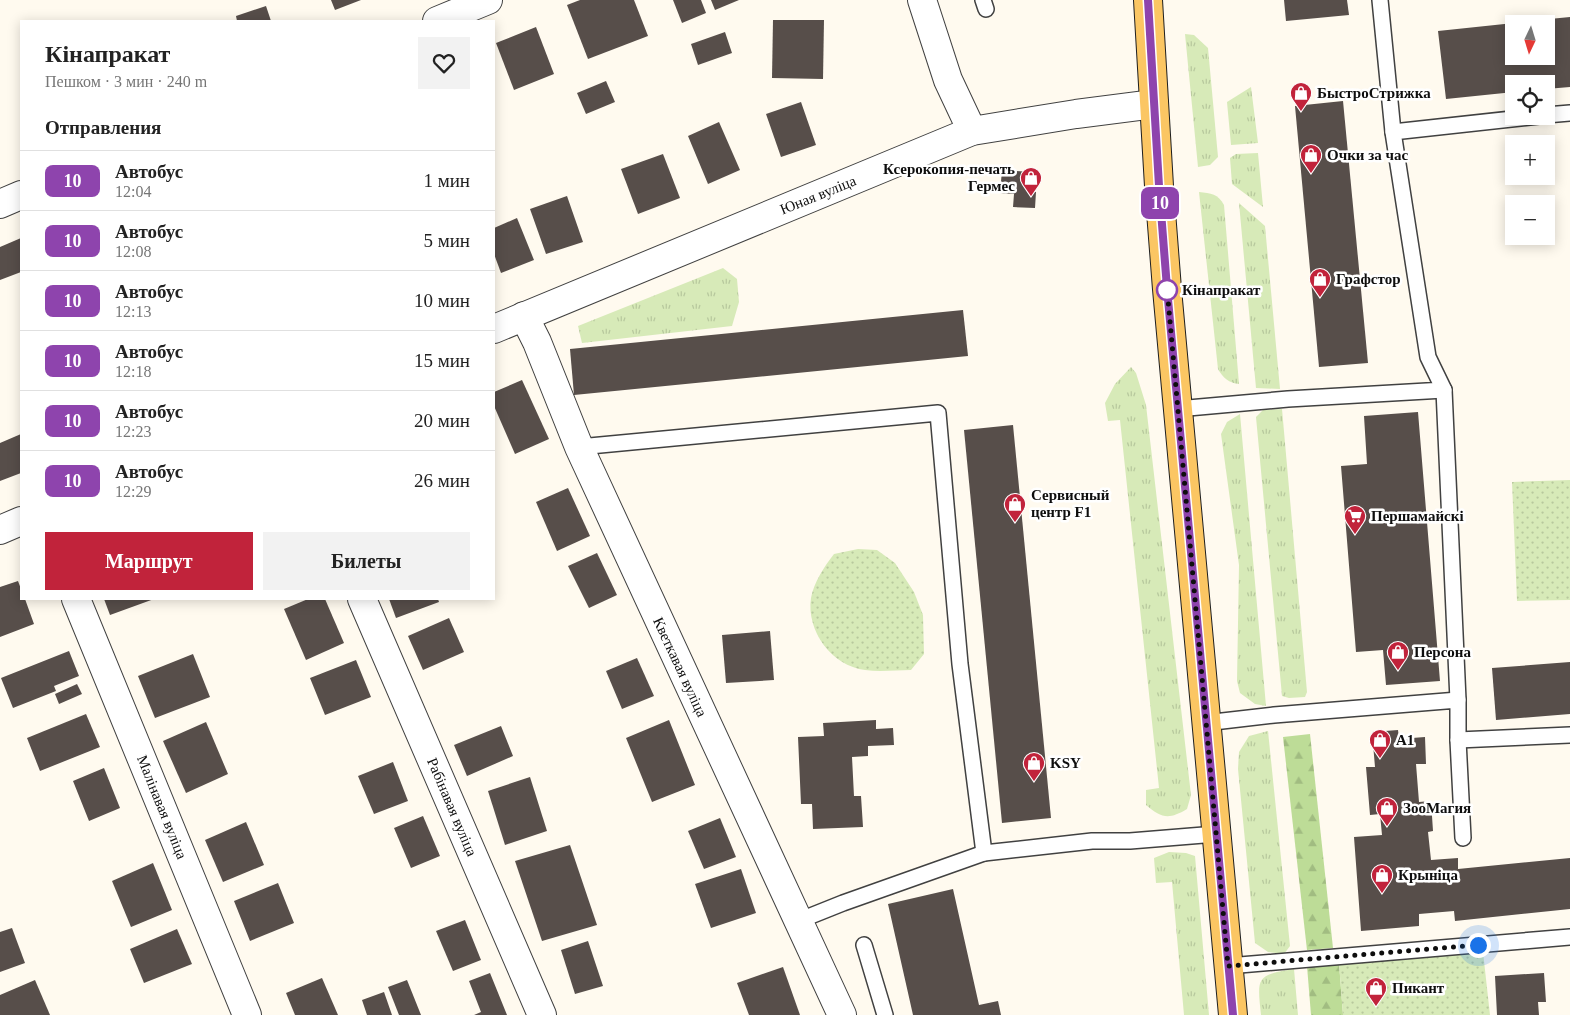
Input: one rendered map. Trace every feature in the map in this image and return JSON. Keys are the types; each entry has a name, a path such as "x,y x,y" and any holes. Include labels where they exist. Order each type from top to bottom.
{"main road":[{"path":"1148,0 1159,186 1177,409 1233,1015"}],"street":[{"path":"439,20 488,0"},
{"path":"922,0 948,80 972,131"},
{"name":"Юная вуліца","path":"495,329 972,131 1076,114 1154,104"},
{"path":"0,204 20,195"},
{"name":"Кветкавая вуліца","path":"524,316 537,342 579,447 842,1015"},
{"path":"0,530 20,521"},
{"name":"Малінавая вуліца","path":"76,600 247,1015"},
{"name":"Рабінавая вуліца","path":"362,600 542,1015"}],"lane":[{"path":"1380,0 1393,132 1428,357 1444,390 1458,700 1462,838"},
{"path":"1555,114 1570,113"},
{"path":"1393,132 1505,120"},
{"path":"1177,409 1288,398 1444,390"},
{"path":"579,447 938,413 960,664 984,853"},
{"path":"1205,723 1274,715 1458,700"},
{"path":"1458,740 1570,735"},
{"path":"798,921 984,853 1092,841 1130,841 1216,834"},
{"path":"1228,966 1570,937"},
{"path":"864,945 885,1015"}],"green space":[{"path":"1185,34 1194,35 1208,48 1218,157 1210,165 1198,167"},
{"path":"1251,87 1258,143 1231,145 1227,102"},
{"path":"1258,153 1263,207 1232,184 1230,158 1236,154"},
{"path":"1199,192 1214,195 1224,205 1239,384 1227,379 1218,369"},
{"path":"1239,203 1265,226 1280,389 1256,388"},
{"path":"723,268 737,279 739,302 732,326 582,343 578,326"},
{"path":"1131,367 1136,373 1146,405 1191,795 1187,809 1170,816 1156,813 1146,805 1146,790 1159,788 1120,420 1108,421 1105,403 1115,384"},
{"path":"1282,409 1307,692 1305,697 1289,698 1282,696 1256,417 1263,410"},
{"path":"1240,414 1266,706 1255,704 1240,693 1237,681 1239,565 1221,434 1227,422"},
{"path":"1570,480 1570,600 1517,601 1512,482"},
{"path":"858,549 877,550 895,563 914,592 923,615 924,654 911,670 871,671 853,667 842,662 832,654 817,634 813,623 811,598 817,580 834,554"},
{"path":"1268,731 1290,946 1284,954 1268,952 1255,943 1238,769 1239,752 1249,736"},
{"path":"1310,734 1333,948 1307,950 1283,737"},
{"path":"1169,852 1186,853 1195,856 1209,1015 1184,1015 1172,882 1156,883 1154,858"},
{"path":"1483,952 1490,1015 1343,1015 1339,963"},
{"path":"1339,963 1343,1015 1311,1015 1307,966"},
{"path":"1294,969 1298,1015 1261,1015 1259,993 1262,980 1272,973"}],"building":[{"path":"331,0 361,0 335,10"},
{"path":"580,0 634,0 648,36 588,59 567,5"},
{"path":"673,0 701,0 706,13 682,23"},
{"path":"711,0 739,0 715,10"},
{"path":"1284,0 1347,0 1349,15 1286,21"},
{"path":"266,6 271,20 237,20 236,16"},
{"path":"1570,17 1570,87 1555,88 1555,75 1505,75 1505,93 1446,99 1438,31 1505,24 1505,65 1555,65 1555,18"},
{"path":"773,20 824,20 823,79 772,78"},
{"path":"536,27 554,74 514,90 496,43"},
{"path":"725,32 732,53 698,65 691,44"},
{"path":"606,81 615,102 586,114 577,93"},
{"path":"1343,101 1368,363 1319,367 1295,106"},
{"path":"801,102 816,145 781,157 766,114"},
{"path":"719,122 740,170 708,184 688,136"},
{"path":"663,154 680,198 638,214 621,169"},
{"path":"1002,170 1032,172 1031,191 1036,192 1035,208 1013,207 1014,194 1000,193"},
{"path":"567,196 583,242 546,254 530,209"},
{"path":"517,218 534,260 501,273 495,257 495,228"},
{"path":"20,238 20,272 0,280 0,247"},
{"path":"963,310 968,356 574,395 570,349"},
{"path":"522,380 549,439 515,454 495,408 495,392"},
{"path":"1418,412 1440,681 1386,685 1383,650 1356,652 1341,466 1367,464 1364,416"},
{"path":"1013,425 1051,818 1002,823 964,430"},
{"path":"20,434 20,473 0,481 0,443"},
{"path":"568,488 590,536 557,551 536,502"},
{"path":"597,553 617,595 589,608 568,566"},
{"path":"18,581 20,600 25,600 34,624 0,637 0,587"},
{"path":"104,600 151,600 110,615"},
{"path":"306,600 325,600 344,643 306,660 284,609"},
{"path":"389,600 438,600 439,602 396,618"},
{"path":"449,618 464,652 423,670 408,636"},
{"path":"770,631 774,680 726,683 722,635"},
{"path":"69,651 79,676 54,686 56,691 13,708 1,678"},
{"path":"193,654 210,697 155,718 138,676"},
{"path":"637,658 654,696 622,709 606,671"},
{"path":"356,660 371,697 325,715 310,678"},
{"path":"1570,662 1570,714 1496,720 1492,668"},
{"path":"77,684 82,694 59,704 55,694"},
{"path":"86,714 100,747 40,771 27,738"},
{"path":"669,720 695,785 652,802 626,738"},
{"path":"876,720 876,729 893,728 894,745 868,746 868,756 852,757 854,796 861,796 863,827 813,829 812,804 801,804 798,737 824,736 823,723"},
{"path":"206,722 228,774 186,793 163,741"},
{"path":"501,726 513,756 467,776 454,745"},
{"path":"1398,730 1399,739 1425,737 1426,764 1416,764 1419,802 1431,801 1433,831 1428,832 1431,860 1458,858 1458,869 1570,858 1570,909 1455,921 1454,911 1419,914 1419,926 1361,931 1354,837 1382,835 1380,814 1370,815 1366,767 1375,767 1372,732"},
{"path":"393,762 408,801 374,814 358,776"},
{"path":"104,768 120,808 89,821 73,781"},
{"path":"530,777 547,831 505,845 488,791"},
{"path":"423,816 440,856 411,868 394,828"},
{"path":"720,818 736,857 704,869 688,831"},
{"path":"246,822 264,865 223,882 205,840"},
{"path":"570,845 597,925 542,941 515,861"},
{"path":"153,863 172,910 131,927 112,881"},
{"path":"741,869 756,913 711,928 695,884"},
{"path":"278,883 294,923 250,941 234,901"},
{"path":"953,889 979,1005 998,1001 1001,1015 913,1015 888,904"},
{"path":"465,920 481,960 453,971 436,931"},
{"path":"12,928 25,963 0,972 0,932"},
{"path":"177,929 192,964 144,983 130,949"},
{"path":"588,941 603,986 575,994 561,950"},
{"path":"783,967 800,1015 749,1015 737,983"},
{"path":"490,973 507,1015 474,1015 481,1012 469,981"},
{"path":"1544,973 1546,1002 1538,1002 1539,1015 1497,1015 1495,976"},
{"path":"322,978 338,1015 295,1015 286,993"},
{"path":"35,980 50,1015 0,1015 0,995"},
{"path":"407,980 421,1015 399,1015 388,987"},
{"path":"384,992 392,1015 367,1015 362,1000"}],"bus line":[{"name":"10","path":"1148,0 1167,288 1233,1015"}],"place":[{"name":"БыстроСтрижка","path":"1301,112"},
{"name":"Очки за час","path":"1311,174"},
{"name":"Ксерокопия-печать Гермес","path":"1031,197"},
{"name":"Кінапракат","path":"1167,290"},
{"name":"Графстор","path":"1320,298"},
{"name":"Сервисный центр F1","path":"1015,523"},
{"name":"Першамайскі","path":"1355,535"},
{"name":"Персона","path":"1398,671"},
{"name":"A1","path":"1380,759"},
{"name":"KSY","path":"1034,782"},
{"name":"ЗооМагия","path":"1387,827"},
{"name":"Крыніца","path":"1382,894"},
{"name":"Пикант","path":"1376,1007"}],"route":[{"path":"1167,290 1167,288 1228,966 1478,945"}]}
